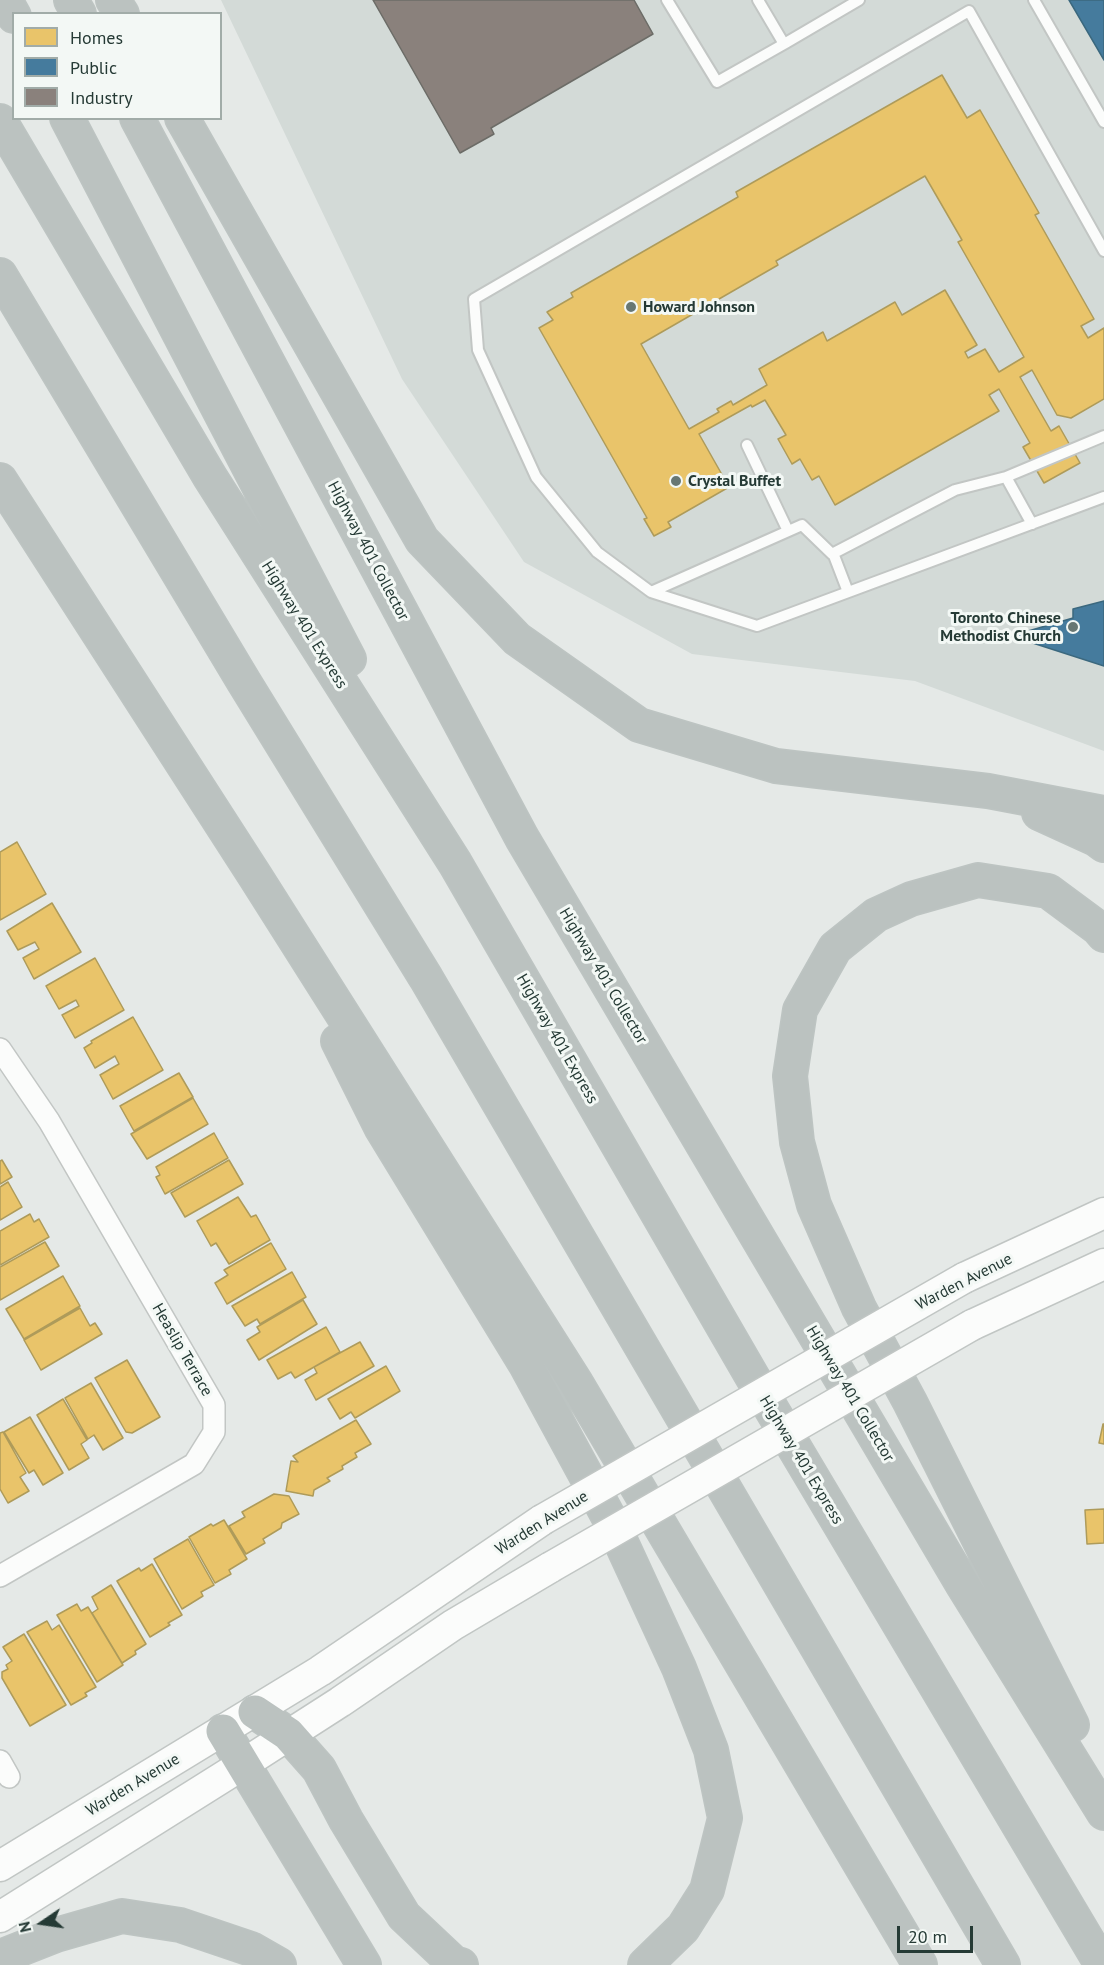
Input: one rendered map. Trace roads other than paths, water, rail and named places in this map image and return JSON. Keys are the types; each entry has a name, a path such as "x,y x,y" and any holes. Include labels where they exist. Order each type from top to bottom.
{"highway":[{"path":"68,120 455,863"},
{"name":"Highway 401 Collector","path":"138,120 522,838 963,1585 1104,1813"},
{"path":"183,120 422,540 517,639 639,725 776,766 988,791 1104,813"},
{"name":"Highway 401 Express","path":"0,121 210,477 455,863 765,1398 1102,1965"},
{"path":"0,275 244,682 426,978 1003,1965"},
{"path":"0,480 255,876 576,1383 920,1965"},
{"path":"988,791 1096,839 1104,845"},
{"path":"255,876 381,1127 525,1363 614,1527 679,1668 711,1750 725,1818 707,1890 683,1928 645,1965"},
{"path":"1104,935 1048,891 978,880 911,899 876,915 835,948 800,1010 790,1076 797,1142 814,1205 859,1308 910,1402 1104,1788"},
{"path":"255,1712 288,1734 319,1769 346,1820 404,1916 454,1963 461,1965"},
{"path":"223,1731 364,1965"},
{"path":"0,1957 56,1935 122,1916 180,1925 251,1949 279,1965"}],"main road":[{"name":"Warden Avenue","path":"0,1866 320,1671 542,1520 964,1278 1104,1213"},
{"path":"0,1917 340,1702 453,1625 551,1567 972,1325 1104,1264"}],"street":[{"name":"Heaslip Terrace","path":"0,1049 49,1121 214,1405 214,1432 194,1464 0,1576"}],"lane":[{"path":"667,0 717,82 859,0"},
{"path":"758,0 784,44"},
{"path":"1034,0 1104,122"},
{"path":"1104,251 969,11 474,299 477,350 536,477 597,552 651,592 757,626 1104,497"},
{"path":"833,553 954,490 1006,477 1104,436"},
{"path":"747,445 788,531"},
{"path":"1006,477 1032,524"},
{"path":"651,592 802,525 833,553 848,592"}],"place":[{"name":"Howard Johnson","path":"631,307"},
{"name":"Crystal Buffet","path":"676,481"},
{"name":"Toronto Chinese Methodist Church","path":"1073,627"}]}
